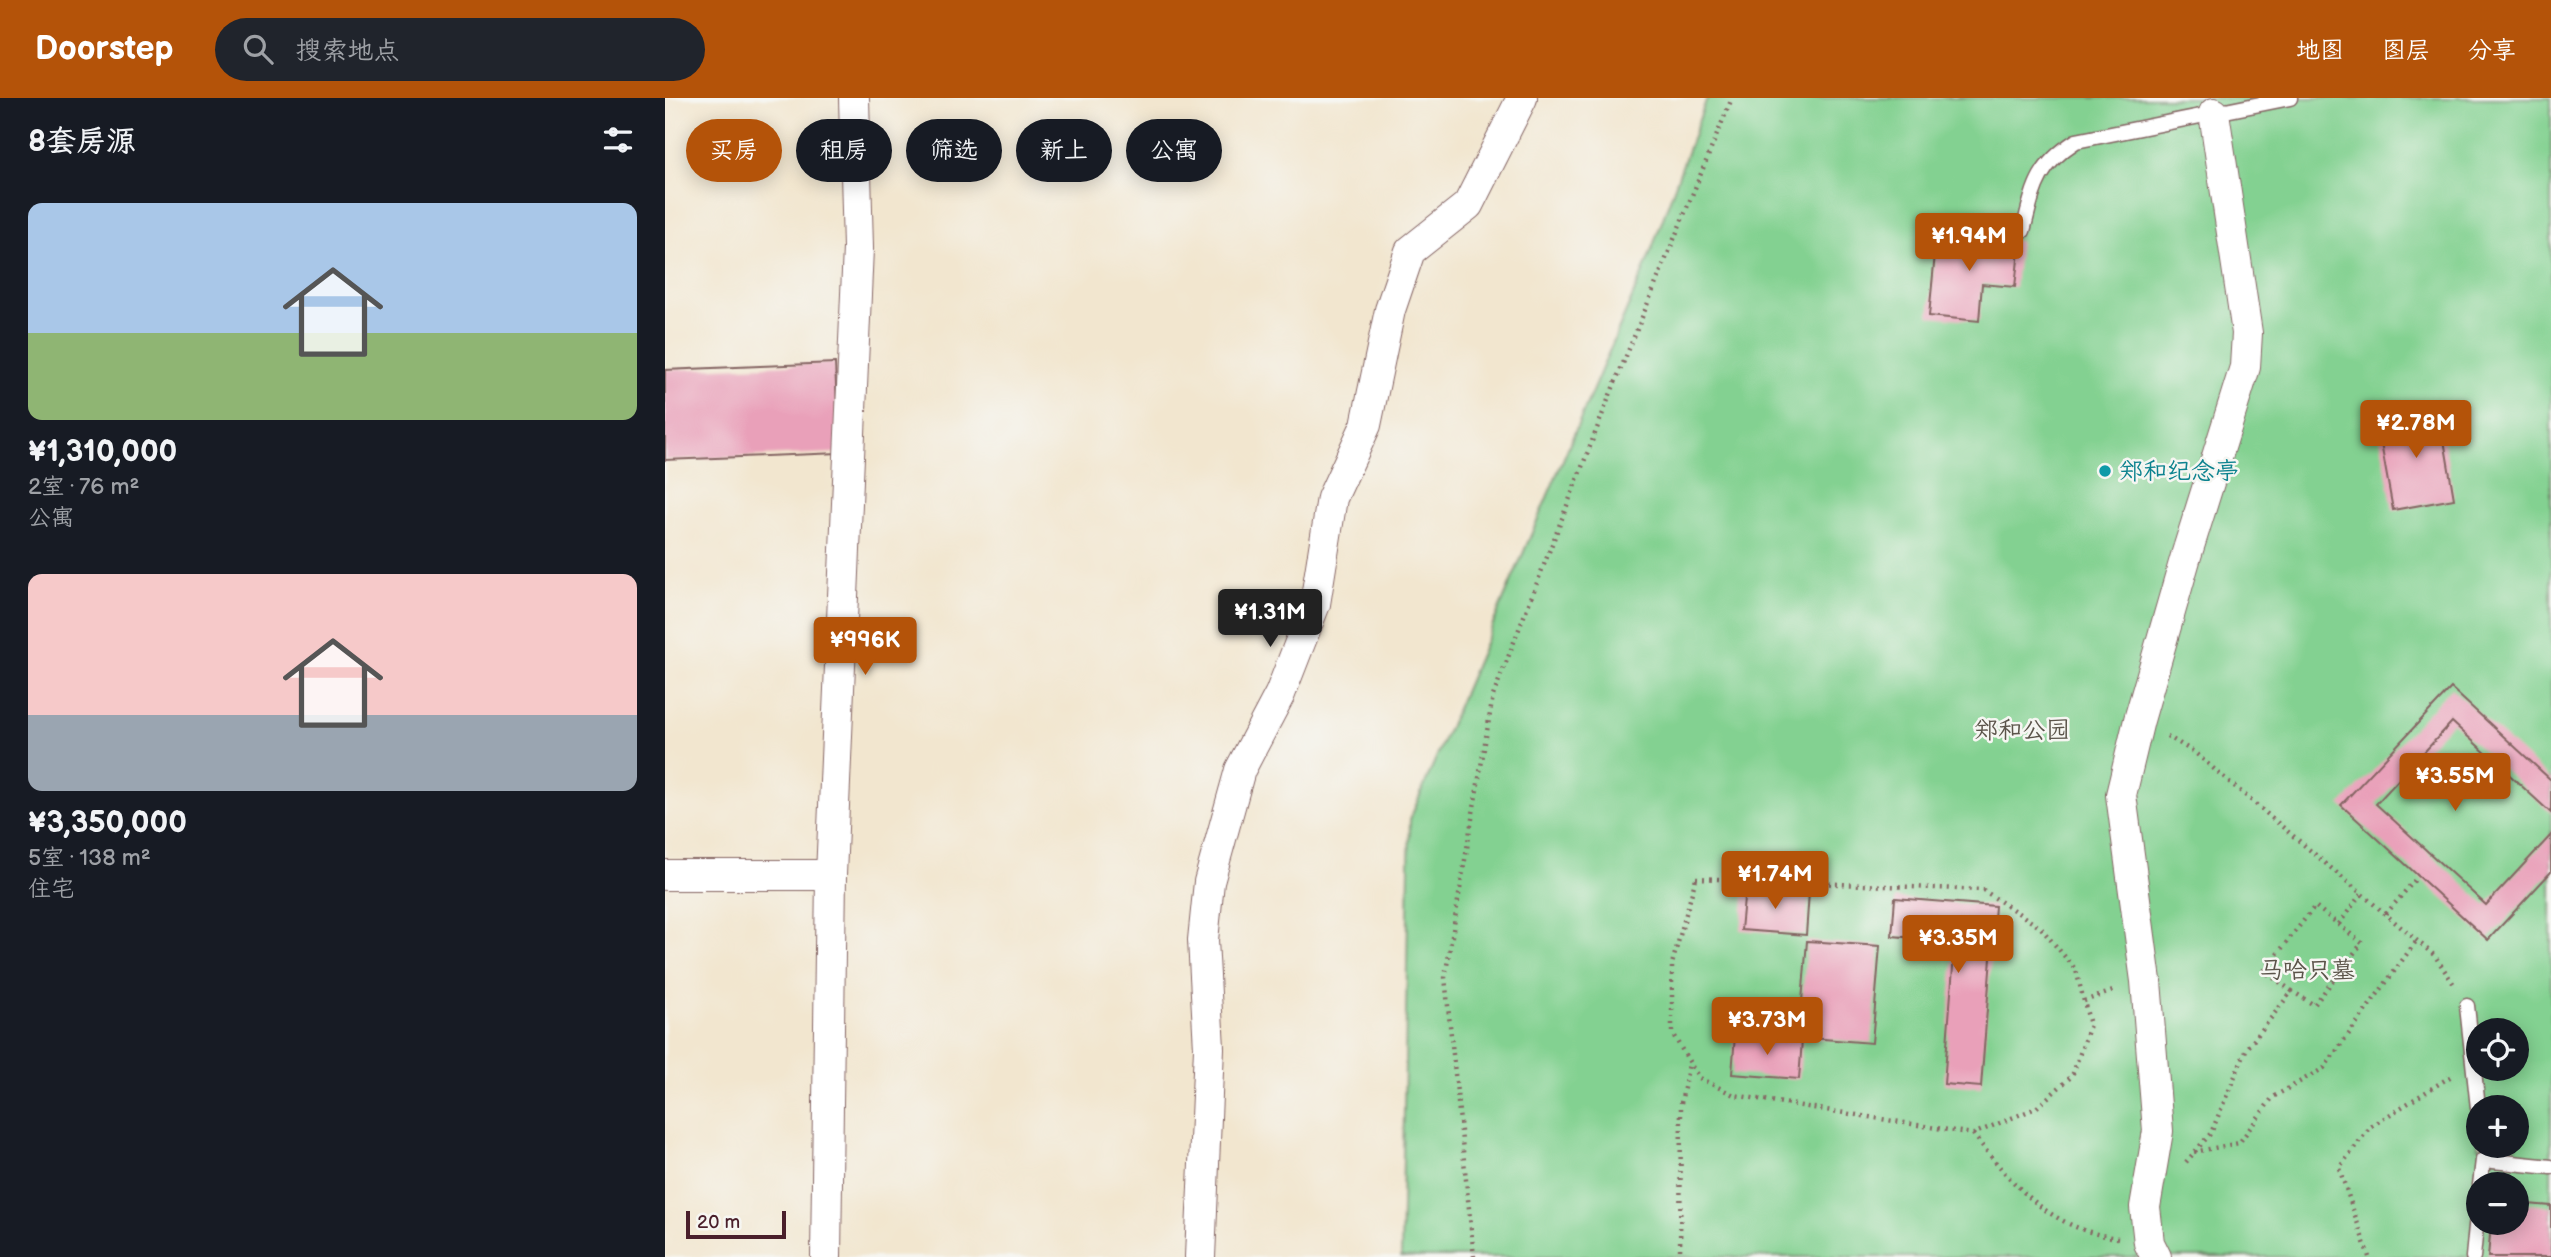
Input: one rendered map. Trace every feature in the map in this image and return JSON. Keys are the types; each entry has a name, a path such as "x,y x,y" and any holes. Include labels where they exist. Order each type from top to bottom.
{"street":[{"path":"826,1257 831,875 857,248 854,98"},
{"path":"1200,1257 1209,1048 1203,940 1209,882 1237,783 1280,694 1315,604 1332,498 1366,425 1390,310 1410,251 1468,205 1522,98"},
{"path":"2153,1250 2145,1207 2158,1131 2146,981 2121,795 2139,720 2245,367 2247,333 2214,113"},
{"path":"665,875 831,875"}],"lane":[{"path":"2023,231 2035,184 2052,157 2076,141 2290,98"},
{"path":"2467,1006 2469,1018"},
{"path":"2507,1158 2551,1167"},
{"path":"2473,1257 2475,1235"}],"path":[{"path":"1474,1257 1445,977 1493,696 1613,387 1732,98"},
{"path":"2139,720 2194,752 2417,940 2435,956 2467,1006"},
{"path":"2386,914 2418,876"},
{"path":"1696,878 1983,890 2041,928 2076,970 2090,1025 2072,1076 2036,1108 1973,1134 1734,1096 1699,1078 1672,1033 1672,964 1696,878"},
{"path":"2339,924 2361,894"},
{"path":"2315,906 2362,943 2314,1005 2292,991 2265,971 2315,906"},
{"path":"2194,1153 2239,1143 2273,1097 2323,1068 2417,940"},
{"path":"2178,1172 2211,1133 2246,1050 2292,991"},
{"path":"1679,1257 1681,1103 1689,1061"},
{"path":"2369,1257 2339,1168 2370,1128 2466,1068"},
{"path":"1973,1134 2016,1188 2061,1220 2091,1235 2153,1250"}],"green space":[{"name":"郑和公园","path":"1707,98 2551,98 2551,1257 1401,1257 1410,819 1646,265"}],"building":[{"path":"1937,233 2020,241 2015,287 1982,284 1979,321 1929,316"},
{"path":"835,363 839,453 665,460 665,370"},
{"path":"2439,410 2454,499 2393,510 2377,421"},
{"path":"2451,688 2551,780 2551,813 2452,722 2376,804 2486,905 2551,835 2551,872 2488,940 2341,805"},
{"path":"1745,888 1809,892 1806,935 1741,930"},
{"path":"1895,898 1995,906 1981,1087 1944,1084 1955,941 1892,936"},
{"path":"1807,941 1880,946 1872,1043 1799,1037"},
{"path":"1735,1035 1802,1040 1799,1079 1732,1074"},
{"path":"2529,1204 2551,1206 2551,1257 2488,1257 2490,1235 2529,1235"}],"place":[{"name":"郑和纪念亭","path":"2105,471"}],"park label":[{"name":"马哈只墓","path":"2307,970"}]}
